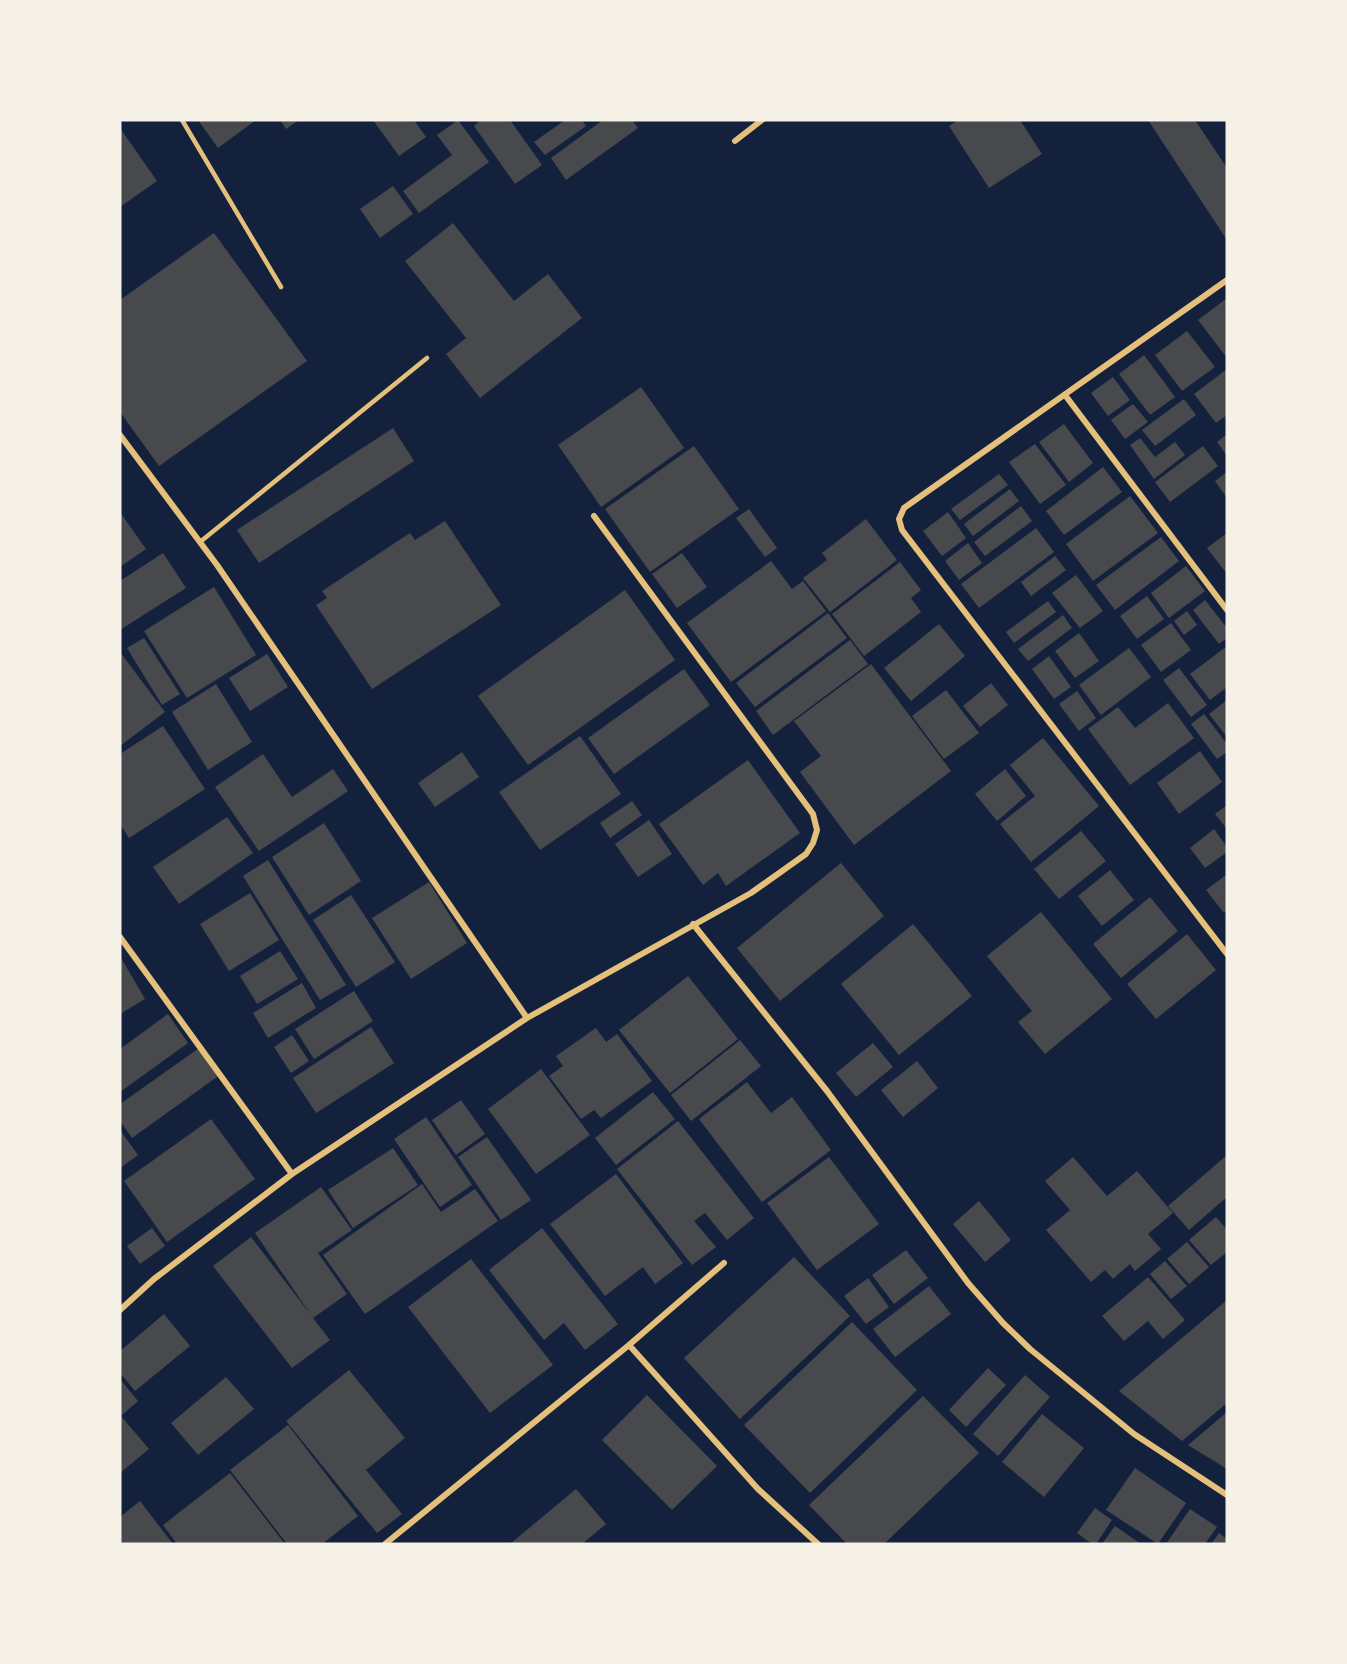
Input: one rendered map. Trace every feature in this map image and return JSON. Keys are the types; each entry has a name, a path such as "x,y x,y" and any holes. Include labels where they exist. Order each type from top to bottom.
{"street":[{"path":"735,141 762,120"},
{"path":"1227,280 904,508 899,519 902,530 1227,954"},
{"path":"1065,395 1227,610"},
{"path":"120,435 200,542 527,1018"},
{"path":"120,1310 154,1279 292,1174 527,1018 693,924 751,894 806,854 813,843 817,830 813,814 594,516"},
{"path":"693,924 826,1091 968,1283 1003,1323 1030,1349 1134,1434 1227,1495"},
{"path":"120,937 292,1174"},
{"path":"385,1544 629,1346 724,1263"},
{"path":"629,1346 758,1489 818,1544"}],"lane":[{"path":"182,120 281,287"},
{"path":"200,542 427,358"}],"building":[{"path":"198,120 256,120 218,148"},
{"path":"280,120 299,120 286,129"},
{"path":"373,120 414,120 426,137 399,156"},
{"path":"458,120 489,162 419,213 403,191 452,155 437,135"},
{"path":"481,120 510,120 542,165 515,184 474,126"},
{"path":"565,120 582,120 586,126 545,155 534,142"},
{"path":"603,120 632,120 638,128 566,180 551,158"},
{"path":"958,120 1020,120 1042,154 989,188 949,126"},
{"path":"1148,120 1195,120 1227,168 1227,240"},
{"path":"120,128 157,181 120,207"},
{"path":"393,186 413,214 380,238 360,209"},
{"path":"453,223 514,301 548,274 582,318 480,398 446,354 466,338 405,261"},
{"path":"214,233 307,361 159,466 120,412 120,300"},
{"path":"1227,298 1227,358 1198,320"},
{"path":"1187,331 1215,367 1182,391 1155,355"},
{"path":"1144,355 1175,397 1150,415 1119,374"},
{"path":"1227,369 1227,415 1216,423 1194,394"},
{"path":"1113,377 1130,400 1108,416 1091,393"},
{"path":"641,387 684,448 601,507 558,445"},
{"path":"1184,399 1196,415 1155,446 1142,430"},
{"path":"1133,404 1148,422 1125,439 1111,420"},
{"path":"1064,424 1093,463 1069,482 1039,442"},
{"path":"393,428 414,461 259,563 237,530"},
{"path":"1227,434 1227,456 1217,442"},
{"path":"1140,438 1155,457 1175,442 1185,455 1154,479 1130,445"},
{"path":"1035,444 1066,485 1040,504 1009,462"},
{"path":"694,446 739,509 650,572 605,509"},
{"path":"1203,446 1218,466 1170,502 1155,482"},
{"path":"1103,467 1122,492 1064,535 1046,511"},
{"path":"1227,472 1227,498 1215,481"},
{"path":"999,474 1008,485 960,520 951,509"},
{"path":"1010,489 1019,501 973,536 964,524"},
{"path":"1130,496 1158,533 1093,581 1066,544"},
{"path":"1021,506 1032,521 985,556 974,542"},
{"path":"749,509 777,548 765,557 736,518"},
{"path":"120,512 146,549 120,567"},
{"path":"948,512 966,538 942,556 923,531"},
{"path":"866,519 897,560 830,612 803,578 827,560 822,553"},
{"path":"445,521 501,605 372,689 316,605 327,598 322,591 410,533 415,540"},
{"path":"1036,528 1054,552 979,608 961,584"},
{"path":"1227,533 1227,574 1207,548"},
{"path":"1161,537 1179,561 1115,610 1096,585"},
{"path":"968,543 982,563 959,580 945,561"},
{"path":"163,553 186,588 120,630 120,581"},
{"path":"682,553 707,587 677,608 652,574"},
{"path":"1055,556 1066,570 1031,596 1021,582"},
{"path":"771,561 792,589 803,581 826,611 731,682 687,623"},
{"path":"900,562 921,590 911,598 921,612 864,656 832,614"},
{"path":"1186,566 1205,591 1169,618 1151,593"},
{"path":"1076,575 1103,611 1080,628 1052,593"},
{"path":"214,587 256,655 187,698 144,631"},
{"path":"625,590 675,660 528,765 478,696"},
{"path":"1147,596 1164,619 1137,639 1120,616"},
{"path":"1205,600 1227,628 1227,638 1219,644 1193,610"},
{"path":"1048,601 1056,612 1014,643 1006,632"},
{"path":"1187,611 1197,625 1184,635 1174,621"},
{"path":"828,613 847,638 755,707 736,683"},
{"path":"1063,615 1072,628 1028,661 1018,649"},
{"path":"1171,623 1191,650 1161,672 1141,645"},
{"path":"939,624 965,656 911,701 884,668"},
{"path":"1079,633 1099,661 1075,678 1055,651"},
{"path":"144,638 180,694 162,705 127,648"},
{"path":"850,640 868,664 773,735 756,711"},
{"path":"1227,646 1227,687 1210,700 1190,674"},
{"path":"1129,648 1151,677 1101,715 1079,685"},
{"path":"120,652 165,712 120,746"},
{"path":"267,654 288,687 250,711 229,678"},
{"path":"1049,656 1071,687 1054,699 1032,669"},
{"path":"871,664 951,771 854,845 800,772 821,756 794,721"},
{"path":"1179,668 1207,705 1191,717 1163,680"},
{"path":"684,669 710,705 614,774 588,738"},
{"path":"991,683 1008,705 980,727 963,706"},
{"path":"216,684 252,742 208,770 172,712"},
{"path":"946,690 979,733 944,759 912,716"},
{"path":"1077,691 1096,718 1079,731 1059,704"},
{"path":"1227,700 1227,737 1209,714"},
{"path":"1168,703 1194,738 1130,785 1088,729 1118,707 1135,728"},
{"path":"1204,714 1227,744 1227,752 1217,759 1191,724"},
{"path":"163,726 205,789 129,838 120,824 120,754"},
{"path":"580,736 621,794 540,850 499,792"},
{"path":"1043,738 1099,806 1031,862 1000,824 1035,796 1010,765"},
{"path":"1200,751 1222,782 1179,814 1157,783"},
{"path":"462,752 479,777 435,807 418,783"},
{"path":"263,754 292,797 333,769 348,791 259,851 215,787"},
{"path":"748,760 800,833 726,886 718,873 703,885 659,824"},
{"path":"1005,769 1026,796 997,821 975,794"},
{"path":"632,801 642,815 610,838 600,823"},
{"path":"1227,805 1227,829 1215,814"},
{"path":"227,817 253,853 179,904 153,867"},
{"path":"649,820 672,854 638,877 615,844"},
{"path":"324,823 361,881 309,915 272,857"},
{"path":"1214,829 1227,847 1227,852 1205,868 1190,848"},
{"path":"1081,831 1106,861 1059,899 1034,869"},
{"path":"268,860 346,985 320,1000 243,876"},
{"path":"841,863 884,916 780,1001 737,948"},
{"path":"1110,870 1134,900 1102,926 1078,896"},
{"path":"1227,874 1227,910 1224,913 1206,890"},
{"path":"429,882 467,943 411,979 372,918"},
{"path":"250,893 279,940 229,971 200,924"},
{"path":"351,895 395,962 356,987 313,920"},
{"path":"1150,897 1178,931 1121,978 1093,944"},
{"path":"1041,912 1112,999 1045,1054 1018,1022 1032,1011 987,956"},
{"path":"913,924 972,996 899,1055 841,984"},
{"path":"1187,934 1216,970 1156,1019 1127,984"},
{"path":"280,951 298,979 257,1004 240,976"},
{"path":"120,956 145,999 120,1014"},
{"path":"688,976 738,1039 670,1093 619,1030"},
{"path":"302,983 316,1008 268,1038 253,1013"},
{"path":"354,991 373,1021 314,1059 295,1029"},
{"path":"168,1014 188,1043 120,1092 120,1049"},
{"path":"371,1027 394,1063 316,1113 293,1078"},
{"path":"596,1028 606,1042 617,1034 652,1081 601,1118 594,1110 581,1119 549,1076 563,1066 556,1056"},
{"path":"292,1035 309,1061 291,1073 274,1047"},
{"path":"740,1040 761,1066 691,1121 671,1095"},
{"path":"873,1043 893,1067 856,1097 836,1073"},
{"path":"202,1046 221,1074 132,1138 120,1121 120,1104"},
{"path":"917,1061 938,1088 903,1117 881,1090"},
{"path":"541,1069 590,1135 536,1174 488,1109"},
{"path":"747,1082 771,1113 792,1097 831,1150 762,1202 699,1119"},
{"path":"653,1092 675,1119 616,1165 595,1138"},
{"path":"461,1100 485,1134 456,1155 432,1120"},
{"path":"426,1117 472,1185 440,1207 394,1139"},
{"path":"211,1119 255,1179 167,1242 124,1181"},
{"path":"678,1121 754,1218 727,1240 705,1213 694,1221 716,1247 692,1265 617,1169"},
{"path":"120,1130 138,1155 120,1168"},
{"path":"487,1137 531,1200 501,1220 458,1157"},
{"path":"393,1148 418,1185 353,1228 328,1190"},
{"path":"1227,1155 1227,1197 1189,1230 1168,1206"},
{"path":"829,1157 879,1224 817,1270 767,1203"},
{"path":"1073,1157 1107,1196 1137,1171 1173,1213 1148,1234 1161,1249 1135,1271 1130,1264 1113,1279 1105,1270 1091,1282 1046,1230 1070,1210 1045,1181"},
{"path":"616,1174 683,1263 655,1284 643,1267 605,1296 550,1224"},
{"path":"422,1184 441,1212 475,1189 498,1221 365,1314 323,1255"},
{"path":"321,1187 352,1230 318,1253 347,1294 313,1318 330,1340 292,1368 213,1266 251,1237 311,1315 255,1233"},
{"path":"979,1201 1011,1240 985,1262 953,1224"},
{"path":"1216,1217 1227,1230 1227,1252 1211,1265 1189,1240"},
{"path":"152,1228 165,1246 140,1264 127,1246"},
{"path":"542,1228 618,1324 585,1350 564,1323 544,1340 489,1270"},
{"path":"1187,1242 1209,1267 1189,1284 1167,1259"},
{"path":"906,1250 928,1278 894,1304 872,1275"},
{"path":"794,1257 850,1316 740,1419 684,1358"},
{"path":"471,1259 553,1365 490,1413 408,1307"},
{"path":"1165,1261 1187,1286 1171,1299 1150,1274"},
{"path":"1148,1277 1185,1320 1163,1339 1148,1321 1124,1341 1102,1316"},
{"path":"868,1278 889,1307 866,1324 844,1296"},
{"path":"929,1286 951,1314 895,1357 873,1329"},
{"path":"1227,1300 1227,1403 1182,1441 1119,1391"},
{"path":"164,1314 190,1346 135,1391 120,1373 120,1351"},
{"path":"852,1322 917,1390 810,1493 744,1425"},
{"path":"988,1368 1006,1385 966,1427 949,1410"},
{"path":"349,1370 405,1438 366,1470 402,1514 377,1533 286,1421"},
{"path":"1025,1375 1050,1397 998,1456 973,1434"},
{"path":"226,1377 254,1409 198,1455 171,1423"},
{"path":"120,1379 138,1401 121,1416 149,1449 120,1473"},
{"path":"647,1395 717,1466 672,1510 602,1440"},
{"path":"923,1396 979,1453 884,1544 847,1544 809,1505"},
{"path":"1227,1412 1227,1469 1188,1445"},
{"path":"1042,1414 1084,1448 1044,1497 1002,1462"},
{"path":"288,1425 358,1516 322,1544 287,1544 230,1470"},
{"path":"1135,1468 1186,1503 1158,1544 1106,1510"},
{"path":"230,1473 285,1544 177,1544 163,1525"},
{"path":"576,1489 606,1524 582,1544 510,1544"},
{"path":"140,1501 173,1544 120,1544 120,1517"},
{"path":"1095,1508 1112,1520 1096,1544 1092,1544 1077,1533"},
{"path":"1190,1509 1217,1527 1205,1544 1166,1544"},
{"path":"1115,1526 1141,1544 1102,1544"},
{"path":"1219,1533 1227,1539 1227,1544 1211,1544"}]}
